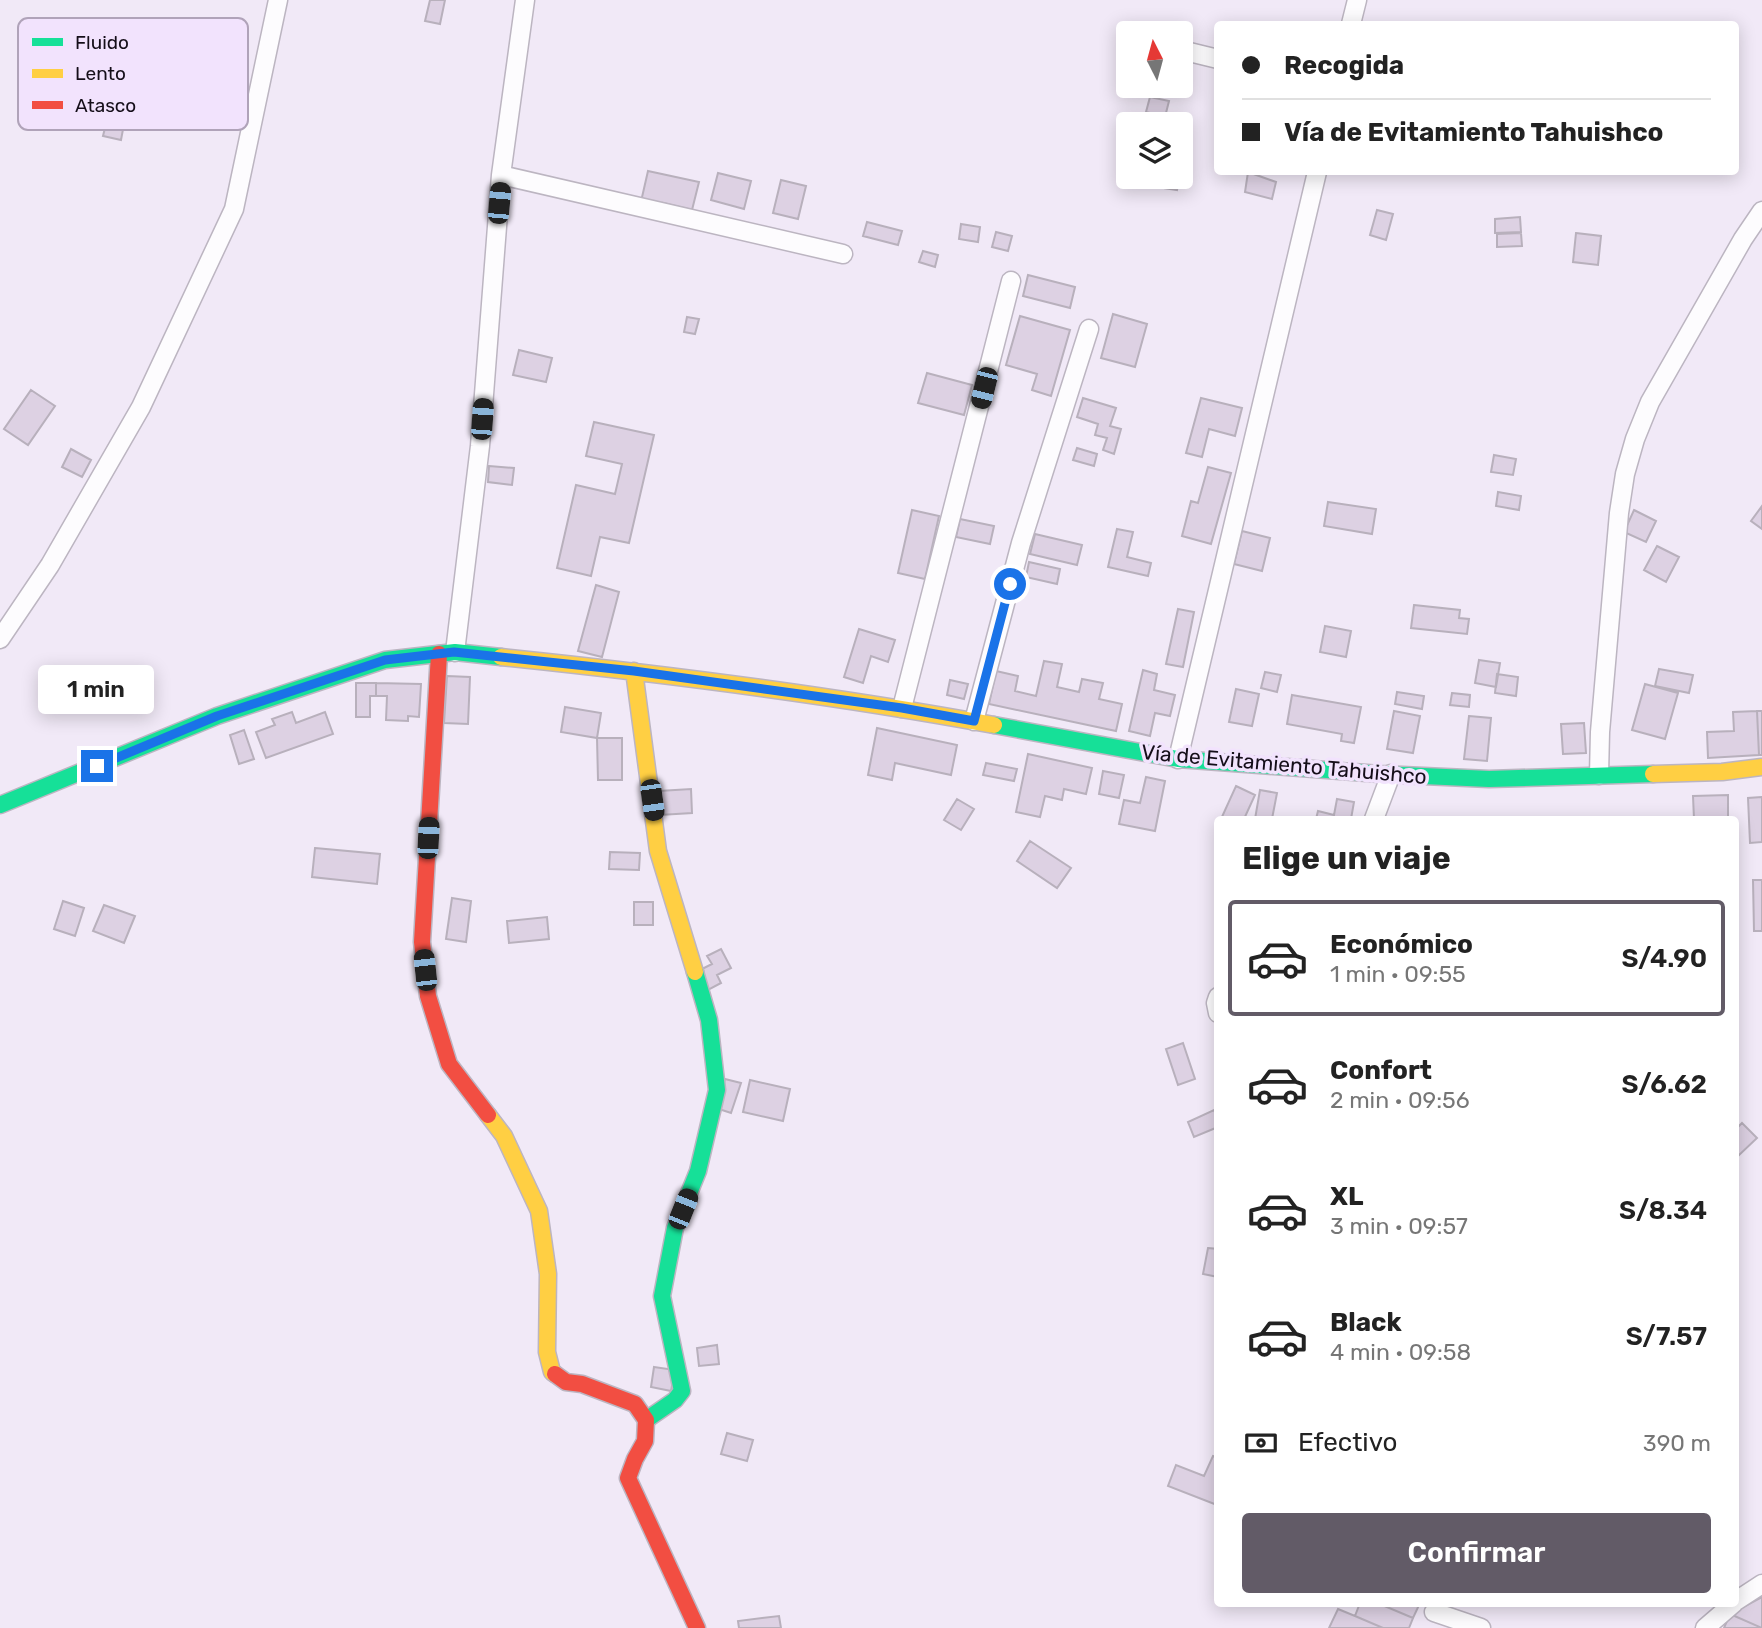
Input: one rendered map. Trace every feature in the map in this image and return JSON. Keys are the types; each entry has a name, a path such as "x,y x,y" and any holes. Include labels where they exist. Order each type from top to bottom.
{"street":[{"path":"0,639 50,565 141,407 234,209 278,0"},
{"path":"525,0 501,176 480,446 447,653 422,942 428,996 449,1065 504,1136 539,1211 548,1274 547,1352 552,1372 566,1382 582,1384 635,1404 646,1420 645,1441 628,1478 697,1628"},
{"path":"1352,21 1357,0"},
{"path":"1194,53 1214,58"},
{"path":"1178,759 1316,175"},
{"path":"501,176 843,254"},
{"path":"1599,775 1600,732 1619,513 1631,450 1650,402 1743,239 1762,211"},
{"path":"902,708 1011,281"},
{"path":"974,721 1021,543 1089,329"},
{"name":"Vía de Evitamiento Tahuishco","path":"0,805 217,716 385,660 447,653 634,671 902,708 1178,759 1489,779 1722,772 1762,767"},
{"path":"634,671 659,851 709,1020 717,1090 698,1171 675,1228 662,1296 682,1391 675,1400 646,1420"},
{"path":"1375,816 1391,774"},
{"path":"1739,1599 1762,1584"},
{"path":"1705,1628 1729,1607"},
{"path":"1433,1614 1481,1628"}],"building":[{"path":"430,0 445,0 440,24 425,21"},
{"path":"1150,98 1169,101 1166,112 1146,112"},
{"path":"104,130 123,130 121,140 103,136"},
{"path":"648,171 699,182 692,210 663,203 661,211 640,206"},
{"path":"718,173 751,181 744,209 711,200"},
{"path":"1248,175 1256,175 1276,182 1272,199 1245,192"},
{"path":"781,180 806,186 798,219 773,213"},
{"path":"1377,210 1393,214 1386,240 1370,235"},
{"path":"1520,217 1521,232 1495,233 1495,219"},
{"path":"867,222 902,231 898,245 863,236"},
{"path":"961,224 980,227 978,242 959,239"},
{"path":"996,232 1012,236 1008,251 992,247"},
{"path":"1521,233 1522,246 1497,247 1497,234"},
{"path":"1576,233 1601,236 1598,265 1573,262"},
{"path":"923,251 938,255 935,267 919,262"},
{"path":"1028,275 1075,287 1070,308 1023,296"},
{"path":"1113,314 1147,324 1135,367 1101,358"},
{"path":"1020,316 1070,330 1051,396 1032,390 1037,374 1006,365"},
{"path":"687,317 699,319 695,334 684,332"},
{"path":"519,350 552,358 546,382 513,375"},
{"path":"927,373 972,385 964,415 918,403"},
{"path":"31,390 55,406 28,445 4,429"},
{"path":"1083,398 1116,408 1110,426 1121,429 1114,454 1103,450 1107,438 1095,435 1098,424 1077,417"},
{"path":"1201,398 1242,408 1235,436 1209,429 1202,457 1186,453"},
{"path":"594,422 654,435 629,543 600,537 591,576 557,568 576,485 615,494 622,464 586,456"},
{"path":"1077,448 1097,454 1094,466 1073,460"},
{"path":"71,449 91,460 82,477 62,467"},
{"path":"1494,455 1516,459 1513,475 1491,472"},
{"path":"489,466 514,468 512,485 488,482"},
{"path":"1208,467 1231,473 1211,544 1182,536 1191,501 1198,503"},
{"path":"1498,492 1521,496 1519,510 1496,506"},
{"path":"1328,502 1376,509 1372,534 1324,526"},
{"path":"1762,506 1762,529 1751,521"},
{"path":"912,510 939,516 925,579 898,573"},
{"path":"1634,510 1656,521 1646,542 1624,532"},
{"path":"960,519 994,526 990,544 956,537"},
{"path":"1117,529 1133,532 1127,557 1151,563 1148,576 1108,567"},
{"path":"1242,531 1270,538 1262,571 1234,564"},
{"path":"1035,534 1082,545 1077,565 1030,554"},
{"path":"1657,546 1679,557 1666,582 1644,570"},
{"path":"1029,562 1060,569 1057,584 1026,577"},
{"path":"596,585 619,592 602,657 578,651"},
{"path":"1414,605 1460,610 1459,618 1469,619 1467,634 1411,628"},
{"path":"1178,609 1194,612 1183,667 1166,664"},
{"path":"1325,626 1351,631 1346,657 1320,652"},
{"path":"859,629 895,640 888,662 871,656 863,683 844,677"},
{"path":"1479,660 1500,663 1496,687 1475,683"},
{"path":"1044,661 1062,664 1057,687 1079,692 1082,679 1103,683 1099,699 1122,704 1116,731 989,704 996,671 1018,676 1015,691 1036,696"},
{"path":"1659,669 1693,675 1689,693 1655,686"},
{"path":"1143,670 1157,674 1154,690 1175,695 1170,716 1155,713 1150,736 1129,731"},
{"path":"1265,672 1281,675 1277,692 1261,688"},
{"path":"1497,674 1518,677 1516,696 1495,693"},
{"path":"447,676 470,677 468,724 444,723"},
{"path":"950,680 968,684 964,699 947,695"},
{"path":"356,683 376,683 376,696 370,696 370,717 356,717"},
{"path":"376,683 421,684 419,717 408,716 408,721 386,720 387,696 376,696"},
{"path":"1645,684 1678,693 1665,739 1632,730"},
{"path":"1236,689 1259,694 1252,726 1229,722"},
{"path":"1397,692 1424,696 1422,709 1395,704"},
{"path":"1452,693 1470,695 1469,707 1450,705"},
{"path":"1292,695 1361,707 1354,743 1341,741 1342,734 1287,724"},
{"path":"565,707 601,713 597,738 561,732"},
{"path":"1394,711 1420,716 1413,753 1387,749"},
{"path":"1757,711 1762,711 1762,755 1759,755"},
{"path":"1757,711 1759,755 1708,758 1707,732 1734,731 1733,712"},
{"path":"292,712 296,723 325,712 333,734 266,758 256,732 275,725 272,719"},
{"path":"1469,716 1491,718 1487,761 1464,759"},
{"path":"1584,723 1586,753 1563,754 1561,724"},
{"path":"877,728 957,745 951,775 895,763 892,780 868,775"},
{"path":"244,730 254,759 239,764 230,735"},
{"path":"597,738 622,738 622,780 598,780"},
{"path":"1028,754 1092,768 1086,794 1064,789 1062,800 1045,796 1040,817 1016,812"},
{"path":"986,763 1017,769 1014,781 983,775"},
{"path":"1103,771 1124,775 1119,798 1099,794"},
{"path":"1146,777 1165,781 1155,831 1119,824 1124,800 1140,803"},
{"path":"1236,786 1255,795 1245,816 1222,816"},
{"path":"691,789 692,813 660,815 659,791"},
{"path":"1260,790 1277,793 1273,816 1256,816"},
{"path":"1728,795 1728,816 1694,816 1693,796"},
{"path":"1762,797 1762,842 1750,843 1748,798"},
{"path":"957,799 974,809 961,830 944,820"},
{"path":"1337,799 1354,802 1352,816 1317,816 1318,811 1334,815"},
{"path":"1030,841 1071,868 1057,888 1017,861"},
{"path":"315,848 380,854 377,884 312,877"},
{"path":"610,852 640,853 639,870 609,869"},
{"path":"1753,880 1762,880 1762,931 1754,931"},
{"path":"452,898 471,901 466,942 446,939"},
{"path":"63,901 84,908 75,936 54,929"},
{"path":"634,902 653,902 653,925 634,925"},
{"path":"104,905 135,916 124,943 93,931"},
{"path":"547,917 549,939 509,943 507,921"},
{"path":"721,949 731,968 717,975 721,983 708,990 698,971 712,964 707,956"},
{"path":"1183,1043 1195,1079 1178,1085 1166,1049"},
{"path":"725,1079 741,1083 731,1113 716,1108"},
{"path":"750,1080 790,1089 783,1121 743,1112"},
{"path":"1214,1110 1214,1129 1194,1137 1188,1122"},
{"path":"1742,1123 1757,1138 1739,1155 1739,1126"},
{"path":"1208,1248 1214,1249 1214,1276 1203,1274"},
{"path":"717,1345 719,1364 699,1366 697,1348"},
{"path":"654,1367 675,1370 671,1391 651,1387"},
{"path":"727,1433 753,1440 747,1461 721,1454"},
{"path":"1214,1456 1214,1504 1168,1486 1176,1465 1204,1476"},
{"path":"1762,1597 1762,1628 1730,1614"},
{"path":"1358,1607 1387,1607 1413,1618 1409,1628 1383,1628 1355,1616"},
{"path":"1387,1607 1418,1607 1413,1618"},
{"path":"1338,1609 1355,1616 1383,1628 1329,1628"},
{"path":"1730,1614 1762,1628 1724,1628"},
{"path":"779,1616 781,1628 739,1628 738,1621"}],"traffic: fast":[{"path":"0,805 217,716 385,660 455,652 501,657"},
{"path":"994,725 1178,759 1489,779 1653,774"},
{"path":"646,1420 675,1400 682,1391 662,1296 675,1228 698,1171 717,1090 709,1020 695,972"}],"traffic: slow":[{"path":"501,657 748,686 994,725"},
{"path":"634,671 658,851 695,972"},
{"path":"1653,774 1722,772 1762,767"},
{"path":"488,1115 504,1136 539,1211 548,1274 547,1352 552,1372 555,1374"}],"traffic: jam":[{"path":"439,654 422,942 428,996 449,1064 488,1115"},
{"path":"555,1374 566,1382 582,1384 635,1404 646,1420 645,1441 628,1478 697,1628"}],"route":[{"path":"97,766 217,716 385,660 454,652 575,663 902,708 974,721 1010,584"}]}
